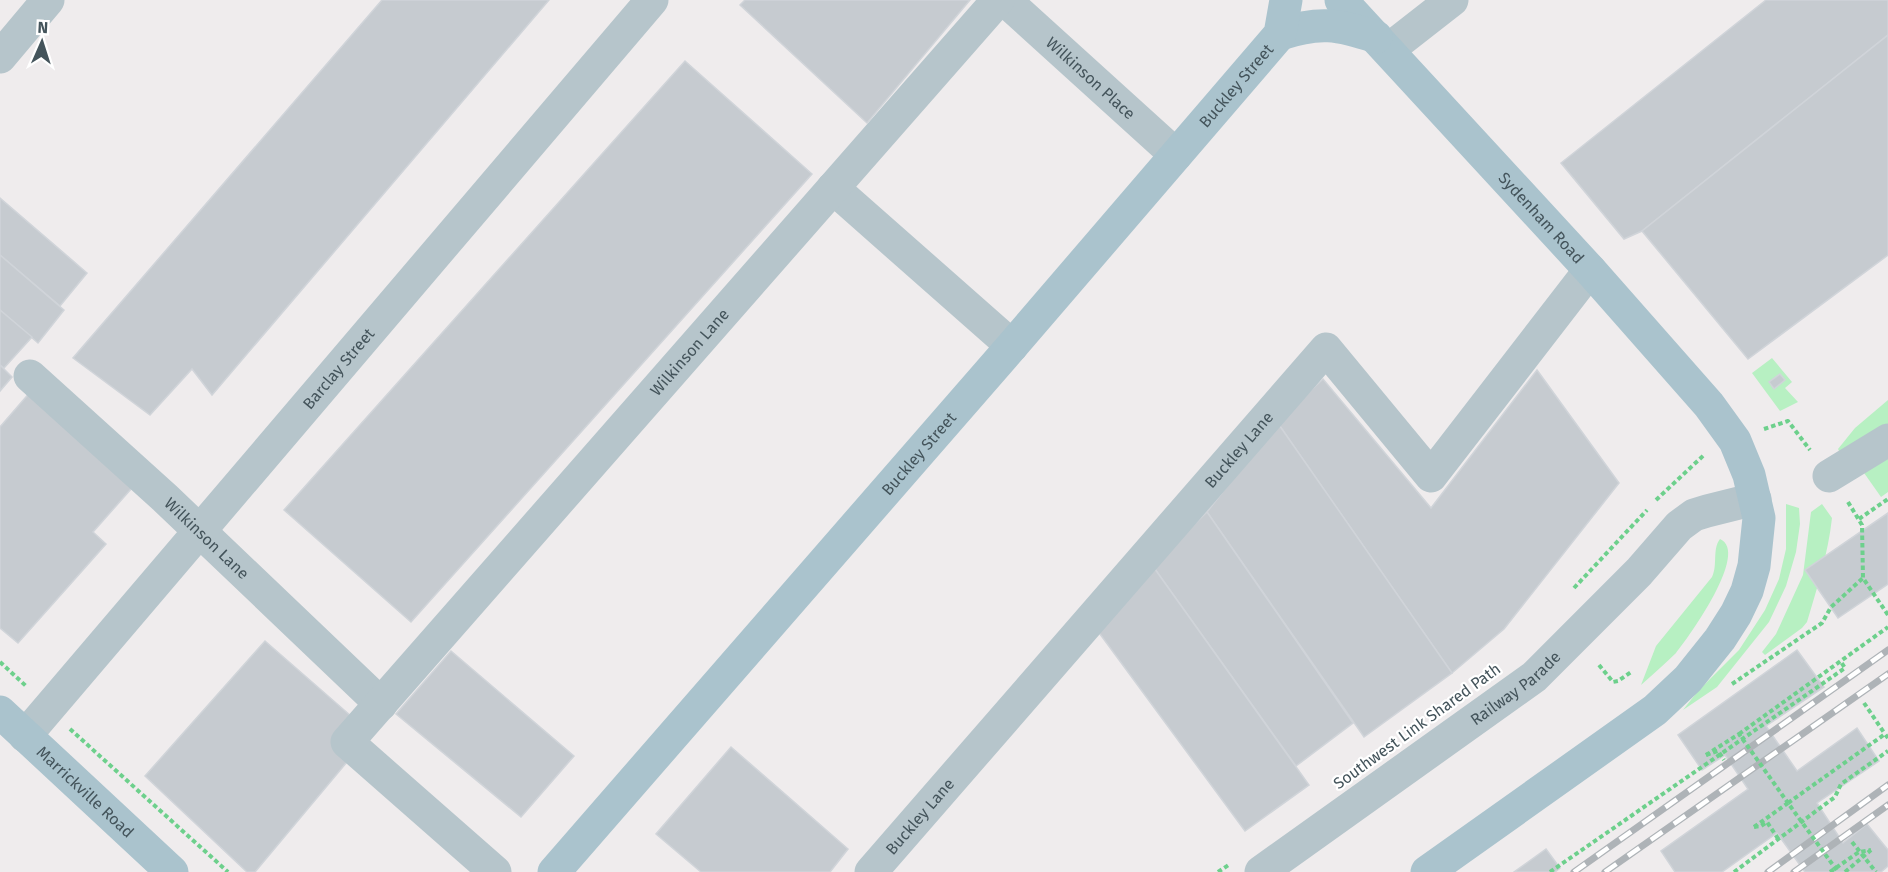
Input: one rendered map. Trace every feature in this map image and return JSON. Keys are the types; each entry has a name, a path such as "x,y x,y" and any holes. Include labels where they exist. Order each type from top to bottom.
{"main road":[{"name":"Buckley Street","path":"1280,34 1286,0"},
{"name":"Sydenham Road","path":"1341,0 1590,270 1709,405 1745,437"},
{"name":"Buckley Street","path":"554,872 1280,34 1301,27 1323,24 1348,28 1382,44"},
{"path":"1427,872 1654,710 1693,672 1720,639 1747,591 1758,541 1759,518 1749,475 1745,437"},
{"name":"Marrickville Road","path":"0,712 172,872"}],"street":[{"path":"0,57 48,0"},
{"name":"Barclay Street","path":"25,736 652,0"},
{"name":"Wilkinson Lane","path":"495,872 347,742 998,0"},
{"name":"Wilkinson Place","path":"1005,0 1176,154"},
{"path":"1382,44 1452,0"},
{"path":"833,188 1012,345"},
{"name":"Buckley Lane","path":"871,872 1326,349 1431,476 1590,270"},
{"name":"Wilkinson Lane","path":"30,376 200,531 381,704"},
{"path":"1829,476 1888,440"},
{"name":"Railway Parade","path":"1249,865 1534,677 1639,572 1679,526 1700,513 1755,499"}],"path":[{"path":"1745,437 1788,421 1829,476"},
{"path":"1656,500 1700,457"},
{"path":"1859,519 1888,499"},
{"path":"1567,595 1648,509"},
{"path":"1854,511 1862,525 1863,578 1888,615"},
{"path":"1732,684 1822,623 1831,607 1863,578"},
{"path":"1724,760 1718,751 1706,755 1739,734 1888,627"},
{"path":"1550,872 1845,668 1841,662"},
{"path":"0,663 22,683"},
{"path":"1599,665 1613,682 1631,672"},
{"path":"1864,704 1888,738"},
{"path":"68,726 228,872"},
{"path":"1739,734 1838,872"},
{"path":"1779,840 1767,822 1761,826 1755,826 1885,734"},
{"path":"1734,872 1835,797 1841,784 1888,751"},
{"path":"1852,842 1876,872"},
{"path":"1830,872 1859,852 1870,850 1845,872"},
{"path":"1218,872 1249,865"}],"green space":[{"path":"1772,358 1792,382 1785,388 1798,402 1780,411 1752,373"},
{"path":"1888,400 1888,424 1842,456 1838,449 1855,428"},
{"path":"1888,453 1888,492 1881,497 1862,470"},
{"path":"1786,504 1799,508 1800,524 1796,552 1786,586 1769,622 1717,687 1683,710 1698,691 1739,650 1765,610 1779,579 1786,549"},
{"path":"1822,504 1832,518 1825,558 1807,622 1765,655 1762,652 1776,634 1803,575 1811,512"},
{"path":"1720,539 1727,547 1728,560 1714,595 1676,653 1641,685 1656,646 1712,577 1716,547"}],"building":[{"path":"382,0 549,0 212,395 192,369 150,415 73,358"},
{"path":"745,0 970,0 867,123 740,5"},
{"path":"1766,0 1888,0 1888,35 1642,231 1624,239 1561,163"},
{"path":"1888,35 1888,255 1748,359 1642,231"},
{"path":"685,61 812,174 411,622 284,510"},
{"path":"0,198 87,273 60,306 0,255"},
{"path":"0,255 64,310 38,343 0,310"},
{"path":"0,310 32,337 4,368 0,365"},
{"path":"0,365 12,377 0,391"},
{"path":"1537,370 1619,483 1504,629 1452,673 1277,422 1323,379 1431,508"},
{"path":"1780,374 1785,380 1774,389 1769,382"},
{"path":"38,383 139,480 93,532 106,544 18,643 0,628 0,427"},
{"path":"1277,422 1452,673 1364,737 1207,512"},
{"path":"1207,512 1353,723 1296,766 1152,565"},
{"path":"1888,513 1888,584 1838,618 1805,570"},
{"path":"1152,565 1309,785 1245,831 1097,630"},
{"path":"265,641 351,716 352,756 255,872 247,872 145,776"},
{"path":"1797,650 1824,687 1766,726 1797,771 1857,728 1879,761 1817,803 1843,843 1867,824 1888,850 1888,866 1881,872 1805,872 1777,833 1722,872 1675,872 1661,851 1748,789 1725,755 1702,770 1678,735"},
{"path":"451,651 574,756 521,817 396,714"},
{"path":"731,747 848,849 830,872 701,872 656,834"},
{"path":"1546,849 1560,868 1555,872 1514,872"}],"railway":[{"path":"1574,872 1888,650"},
{"path":"1605,872 1888,674"},
{"path":"1768,872 1888,785"},
{"path":"1794,872 1888,805"}]}
